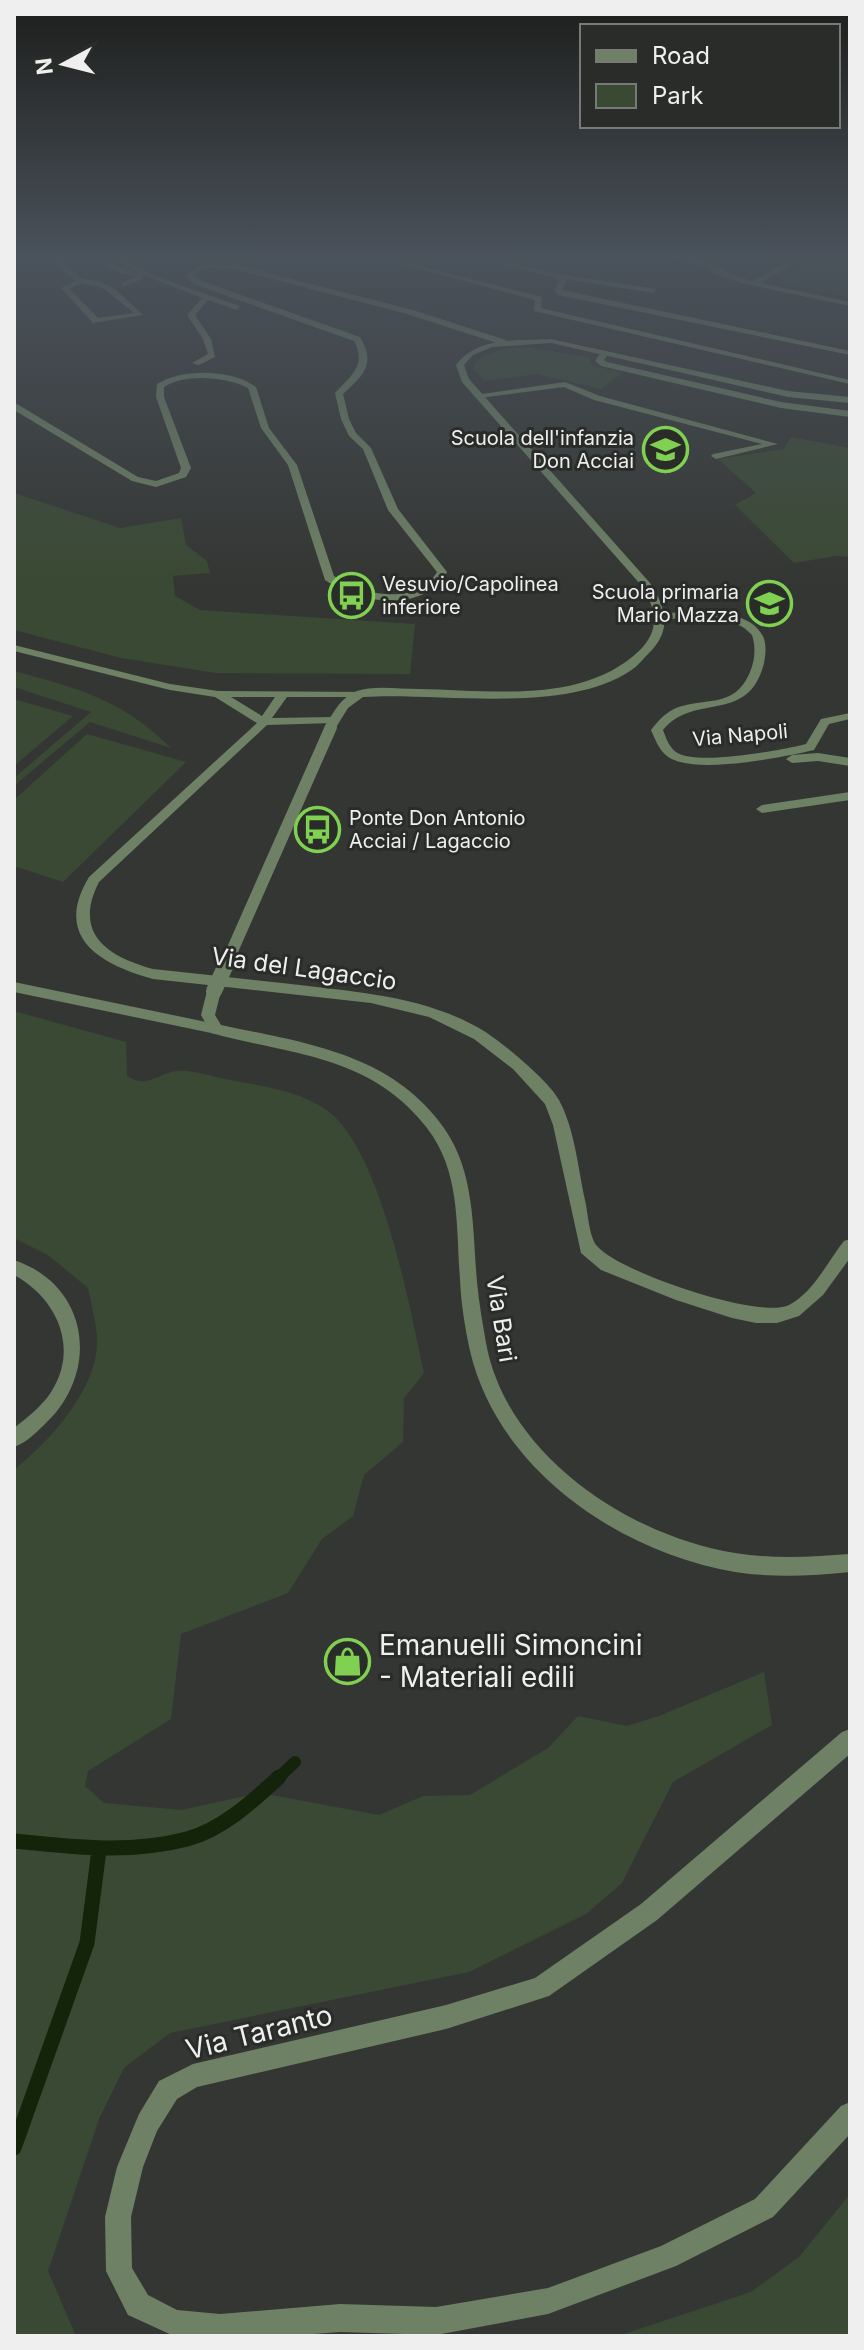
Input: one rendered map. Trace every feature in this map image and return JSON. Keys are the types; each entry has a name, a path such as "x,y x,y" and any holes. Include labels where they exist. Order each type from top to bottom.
{"street":[{"path":"14,406 135,479 156,484 183,475 186,468 160,397 160,386 183,378 240,380 252,387 265,428 292,465 329,578 344,590 363,594 388,597 414,594 435,584 442,572 393,510 367,448 352,434 345,419 339,393 360,375 363,364"},
{"path":"14,648 170,687 218,694 282,696 574,689 610,677 637,660 656,639 662,627 662,616 653,594 465,380 461,364"},
{"path":"603,364 781,405 850,414"},
{"path":"653,364 788,394 850,400"},
{"path":"776,364 850,382"},
{"path":"479,395 570,385 597,398 774,444 768,448 716,456"},
{"name":"Via Napoli","path":"662,616 738,620 753,629 760,646 755,676 735,700 674,712 664,718 657,730 661,743 673,756 693,761 789,752 810,747 825,721 850,716"},
{"path":"218,694 264,722 333,723"},
{"path":"216,1029 208,1015 214,991 333,723 343,706 360,694"},
{"name":"Via del Lagaccio","path":"282,696 264,722 94,880 82,900 85,929 100,953 131,969 371,998 433,1013 501,1050 552,1101 561,1125 587,1248 607,1265 727,1309 774,1315 791,1313 803,1303 850,1246"},
{"name":"Via Napoli","path":"700,767 818,757 850,762"},
{"path":"762,809 850,796"},
{"name":"Via Bari","path":"14,987 305,1047 355,1062 405,1095 434,1126 453,1159 462,1186 467,1214 469,1282 488,1384 501,1411 553,1473 644,1532 717,1558 781,1566 850,1563"},
{"path":"14,1267 48,1288 65,1310 72,1333 72,1361 63,1389 39,1419 14,1439"},
{"name":"Via Taranto","path":"850,1740 649,1912 541,1988 446,2017 193,2076 168,2090 148,2123 130,2167 118,2217 119,2271 138,2305 175,2323 220,2328 340,2318 436,2321 548,2301 667,2257 764,2208 850,2115"}],"green space":[{"path":"474,364 591,364 622,373 601,389 537,374 485,381 474,370"},
{"path":"791,437 850,448 850,557 836,556 794,563 735,505 756,493 718,459 784,449"},
{"path":"14,493 120,528 181,518 186,545 207,561 210,573 173,576 175,596 200,610 415,624 410,674 216,673 121,658 14,630"},
{"path":"14,671 79,690 117,707 153,731 171,748 90,722 14,786 14,778 91,712 14,687"},
{"path":"14,699 73,716 14,766"},
{"path":"87,734 186,762 63,882 14,866 14,800"},
{"path":"14,1011 126,1042 127,1076 140,1081 172,1072 189,1071 288,1092 325,1109 345,1128 377,1192 401,1271 424,1373 404,1398 403,1442 364,1475 353,1516 322,1539 288,1593 181,1634 171,1719 88,1771 85,1786 104,1803 181,1810 260,1793 379,1815 423,1796 470,1795 548,1748 578,1716 627,1726 659,1716 764,1672 772,1725 673,1782 622,1883 586,1914 469,1972 170,2033 124,2068 99,2119 48,2271 76,2336 14,2336 14,1470 43,1444 82,1393 96,1356 97,1337 88,1288 48,1255 14,1238"},
{"path":"850,2194 850,2336 618,2336 751,2292 799,2257"}],"waterway":[{"path":"277,1779 295,1762"},
{"path":"14,1841 123,1848 187,1839 225,1822 279,1777"},
{"path":"14,2148 87,1943 99,1850"}],"place":[{"name":"Scuola dell'infanzia Don Acciai","path":"665,449"},
{"name":"Vesuvio/Capolinea inferiore","path":"351,596"},
{"name":"Scuola primaria Mario Mazza","path":"770,603"},
{"name":"Ponte Don Antonio Acciai / Lagaccio","path":"318,829"},
{"name":"Emanuelli Simoncini - Materiali edili","path":"348,1661"}]}
